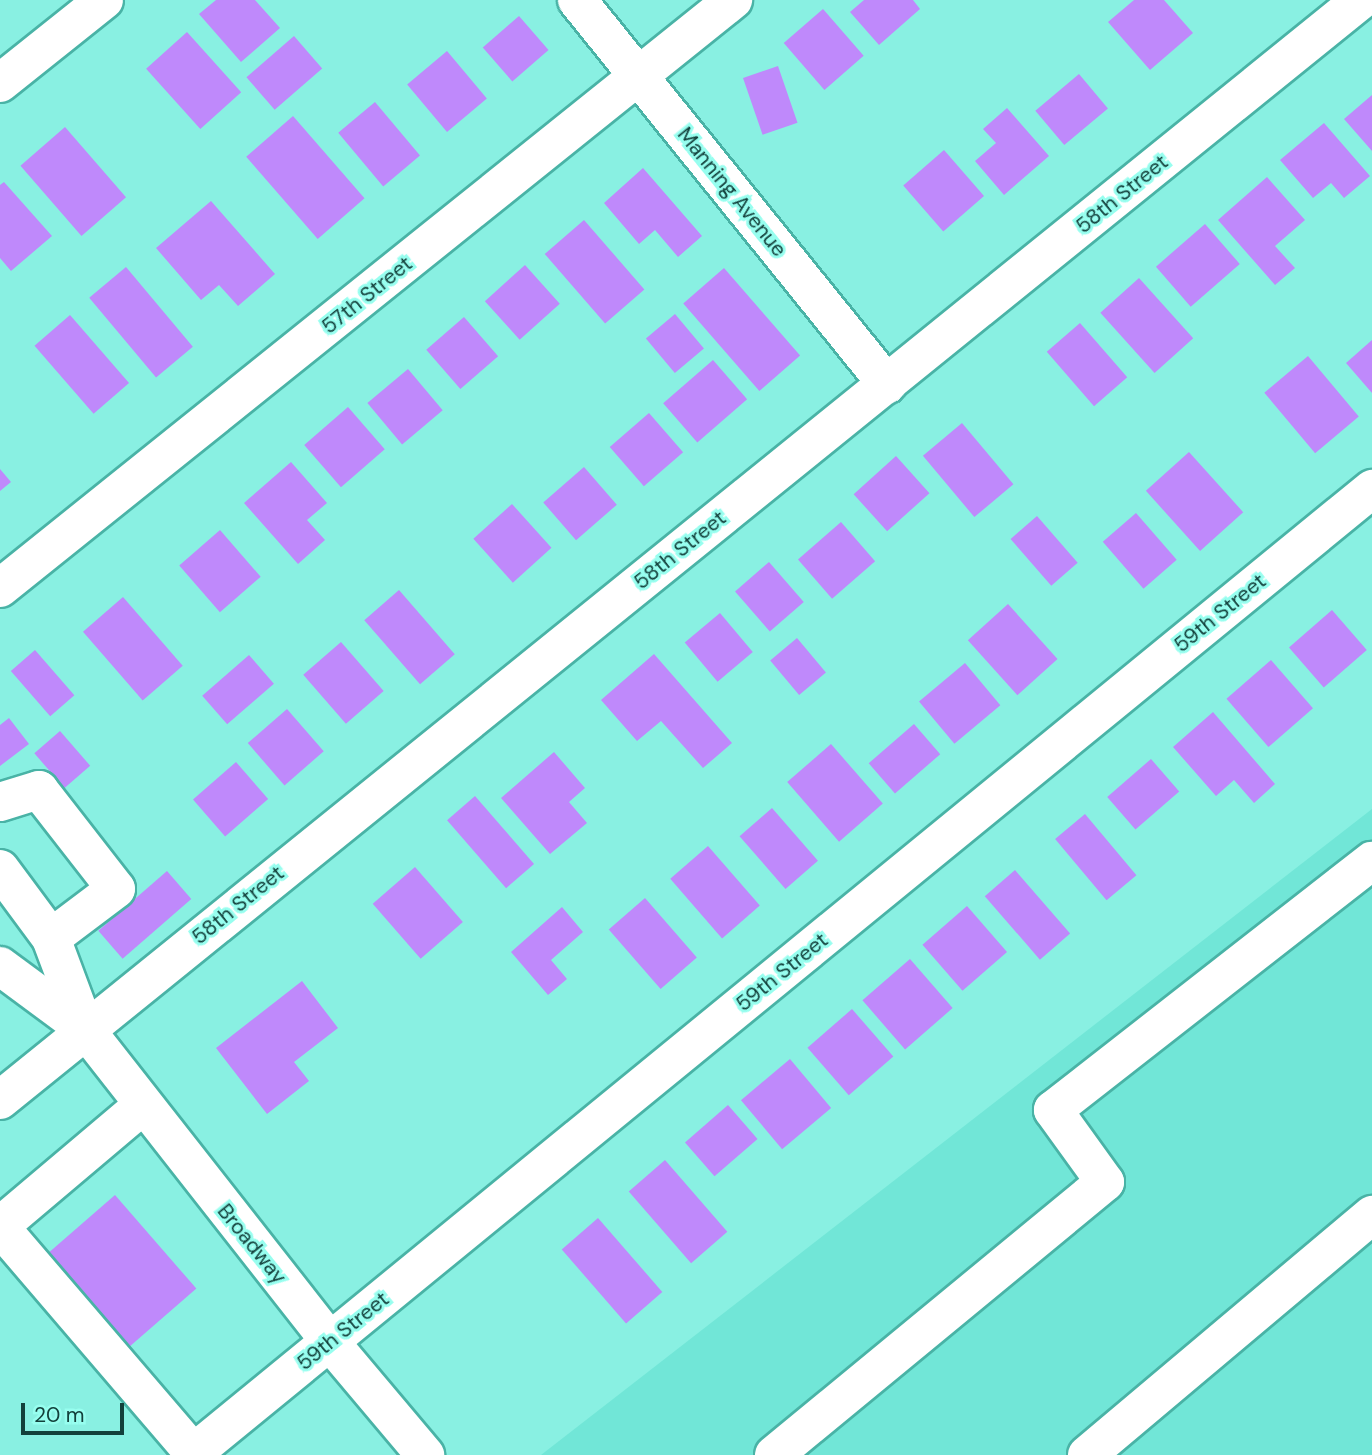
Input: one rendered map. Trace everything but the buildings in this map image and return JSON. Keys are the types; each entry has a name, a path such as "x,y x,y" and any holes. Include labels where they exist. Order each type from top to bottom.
{"street":[{"path":"0,83 104,0"},
{"name":"Manning Avenue","path":"578,0 887,384"},
{"name":"57th Street","path":"0,588 733,0"},
{"name":"58th Street","path":"0,1100 1361,0"},
{"name":"59th Street","path":"198,1453 1372,489"},
{"path":"0,802 39,790 116,889 51,938"},
{"path":"774,1455 1105,1182 1053,1110 1372,860"},
{"name":"Broadway","path":"0,869 51,938 85,1029"},
{"name":"Broadway","path":"0,966 85,1029 330,1342 425,1455"},
{"path":"143,1105 0,1227 198,1453"},
{"path":"1087,1455 1372,1215"}],"shaded area":[{"path":"1372,809 1372,1455 541,1455"}]}
